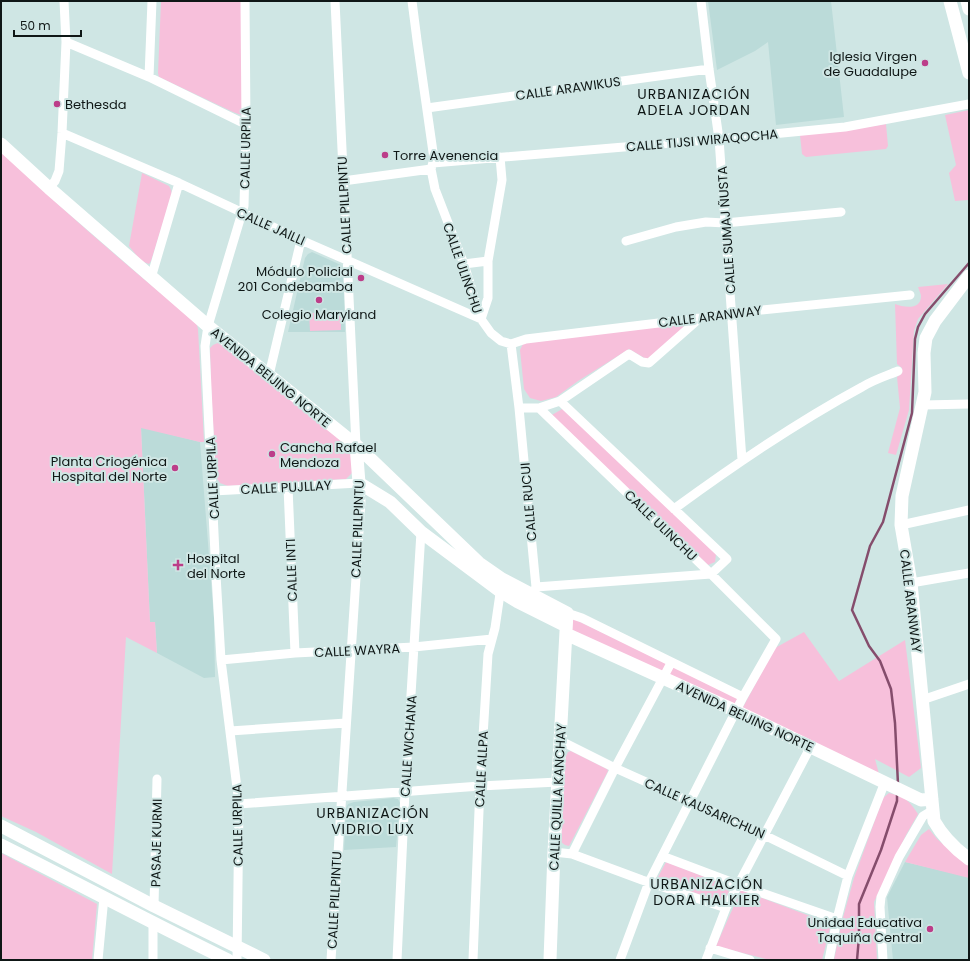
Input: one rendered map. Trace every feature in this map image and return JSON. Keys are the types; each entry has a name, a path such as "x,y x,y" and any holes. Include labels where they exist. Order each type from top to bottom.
{"street":[{"path":"49,188 55,181 59,170 62,133 66,42 64,1"},
{"path":"149,77 152,1"},
{"name":"CALLE URPILA","path":"237,954 239,804 221,660 205,346 208,326 244,206 246,125 245,1"},
{"name":"CALLE PILLPINTU","path":"331,960 361,500 356,445 335,1"},
{"name":"CALLE ULINCHU","path":"412,1 434,159 432,166 439,200 464,264 481,319 491,333 501,341 511,344"},
{"name":"CALLE SUMAJ ÑUSTA","path":"701,1 709,69 720,139 742,460"},
{"path":"950,1 969,73"},
{"path":"967,1 969,9"},
{"path":"66,42 149,77 246,125"},
{"name":"CALLE ARAWIKUS","path":"427,108 709,69"},
{"name":"CALLE TIJSI WIRAQOCHA","path":"343,181 432,166 500,157 845,127 969,104"},
{"name":"CALLE JAILLI","path":"62,133 180,183 301,240 481,319"},
{"name":"AVENIDA BEIJING NORTE","path":"1,144 151,278 208,326 356,445 518,602 566,630 664,678 921,800 932,799"},
{"path":"481,319 488,298 488,261 502,180 500,157"},
{"path":"151,278 180,183"},
{"path":"626,241 676,227 706,222 725,223 841,212"},
{"path":"269,375 301,240"},
{"path":"464,264 488,261"},
{"name":"CALLE ARANWAY","path":"969,276 935,321 926,338 924,353 925,392 902,496 901,525 911,583 934,821 941,833 952,846 969,859"},
{"name":"CALLE ARANWAY","path":"511,344 526,339 732,313 910,295"},
{"path":"511,344 520,408 539,408 560,401 629,354 642,362 649,363 700,318"},
{"path":"674,508 742,460 791,429 863,386 898,371"},
{"path":"534,591 711,574 727,559 560,401"},
{"path":"923,405 969,404"},
{"name":"CALLE RUCUI","path":"520,408 534,591"},
{"name":"CALLE ULINCHU","path":"539,408 776,639 743,697"},
{"name":"AVENIDA BEIJING NORTE","path":"359,483 390,502 421,532 501,585 534,591 567,612 743,697"},
{"name":"CALLE PUJLLAY","path":"212,491 359,483"},
{"name":"CALLE INTI","path":"288,487 295,653"},
{"path":"901,525 969,510"},
{"name":"CALLE WICHANA","path":"397,960 404,792 421,532"},
{"path":"911,583 969,574"},
{"name":"CALLE ALLPA","path":"474,960 480,786 488,654 495,628 501,585"},
{"path":"566,630 567,612"},
{"name":"CALLE QUILLA KANCHAY","path":"550,960 554,852 566,630"},
{"name":"CALLE WAYRA","path":"221,660 295,653 414,647 492,639"},
{"path":"572,854 615,768 671,663"},
{"path":"922,700 969,684"},
{"path":"620,960 649,882 743,697"},
{"path":"230,731 346,723"},
{"name":"CALLE KAUSARICHUN","path":"561,741 615,768 764,835 848,876"},
{"path":"706,960 726,908 810,746"},
{"name":"PASAJE KURMI","path":"154,906 157,779"},
{"path":"239,804 480,786 558,782"},
{"path":"829,960 848,876 893,786"},
{"path":"883,960 880,907 881,897 899,857 923,816 928,813 933,813"},
{"path":"1,826 154,906 237,954 264,960"},
{"path":"1,845 104,897 153,924 228,960"},
{"path":"554,852 572,854 726,908"},
{"path":"662,856 739,885 838,919"},
{"path":"98,960 104,897"},
{"path":"153,924 153,960"},
{"path":"710,948 750,960"}],"shaded area":[{"path":"161,1 243,1 241,115 159,77"},
{"path":"708,1 831,1 844,117 776,125 768,42 755,51 717,70"},
{"path":"969,110 968,200 955,201 949,173 956,165 945,115"},
{"path":"886,124 888,146 886,149 806,157 802,154 800,135"},
{"path":"1,152 97,239 196,322 198,329 204,442 141,428 150,622 155,622 157,653 126,637 112,874 36,832 1,816"},
{"path":"142,173 169,186 172,194 149,264 141,261 129,246"},
{"name":"Colegio Maryland","path":"312,252 341,265 343,269 345,332 288,332 305,258"},
{"path":"948,284 918,319 914,331 909,410 896,455 888,453 900,408 897,377 902,373 902,368 897,364 895,304 907,307 915,306 920,301 921,296 918,287"},
{"path":"341,312 341,330 310,331 309,313"},
{"path":"681,324 684,327 648,360 629,349 578,381 556,397 541,401 530,398 524,389 520,350 524,342"},
{"path":"220,342 349,447 351,452 352,473 346,479 228,486 220,483 216,477 210,348"},
{"path":"564,408 716,554 715,562 708,565 550,416"},
{"name":"Hospital del Norte","path":"141,427 200,442 214,619 215,677 204,678 157,653 155,622 150,622"},
{"path":"572,618 738,698 734,705 572,630"},
{"path":"804,632 839,681 905,640 921,768 909,777 875,759 879,774 742,709 775,648"},
{"path":"571,751 607,769 608,771 569,846 561,842 565,758 568,752"},
{"path":"889,793 906,800 912,805 918,814 906,835 874,902 877,960 834,960 842,921 854,878 883,798"},
{"path":"393,798 398,799 400,803 396,847 344,850 346,808 348,804"},
{"path":"929,829 937,839 969,866 969,878 905,862 921,835"},
{"path":"1,853 97,904 92,960 1,960"},
{"path":"666,862 731,887 723,903 657,879"},
{"name":"Unidad Educativa Taquiña Central","path":"905,862 969,877 969,960 893,960 887,897"},
{"path":"741,890 831,924 822,960 770,960 716,946"}],"waterway":[{"path":"898,784 895,723 891,689 880,661 869,646 852,610 870,546 883,522 912,413 915,339 918,327 925,314 969,263"},
{"path":"857,960 859,904 881,850 897,801 897,793"}],"place":[{"name":"Iglesia Virgen de Guadalupe","path":"925,63"},
{"name":"Bethesda","path":"57,104"},
{"name":"Torre Avenencia","path":"385,155"},
{"name":"Módulo Policial 201 Condebamba","path":"361,278"},
{"name":"Colegio Maryland","path":"319,300"},
{"name":"Cancha Rafael Mendoza","path":"272,454"},
{"name":"Planta Criogénica Hospital del Norte","path":"175,468"},
{"name":"Hospital del Norte","path":"178,565"},
{"name":"Unidad Educativa Taquiña Central","path":"930,929"}],"district":[{"name":"URBANIZACIÓN ADELA JORDAN","path":"694,102"},
{"name":"URBANIZACIÓN VIDRIO LUX","path":"373,822"},
{"name":"URBANIZACIÓN DORA HALKIER","path":"707,892"}]}
